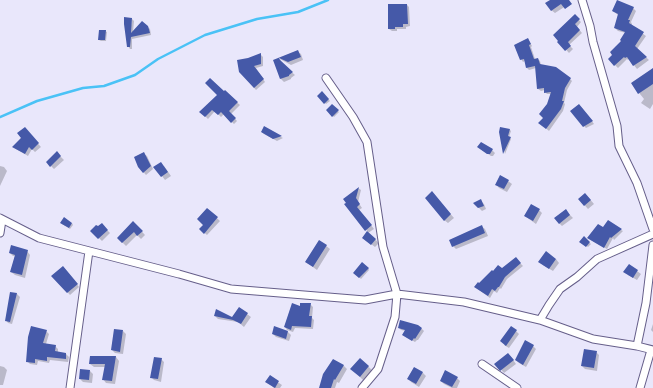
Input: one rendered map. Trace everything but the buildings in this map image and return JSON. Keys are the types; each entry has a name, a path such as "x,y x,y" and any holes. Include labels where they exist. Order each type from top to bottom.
{"street":[{"path":"582,0 617,126 619,146 637,183 653,229"},
{"path":"326,78 353,117 367,142 383,247 397,294 396,317 378,369 362,388"},
{"path":"0,233 1,219 39,238 232,289 365,300 397,294 464,302 540,320 593,339 652,350 640,388"},
{"path":"540,320 560,289 577,277 597,259 653,234"},
{"path":"637,346 646,303 653,245"},
{"path":"70,388 89,251"},
{"path":"482,364 517,388"}],"waterway":[{"path":"0,117 37,101 83,88 104,86 135,75 158,59 205,35 257,19 298,12 328,0"}]}
